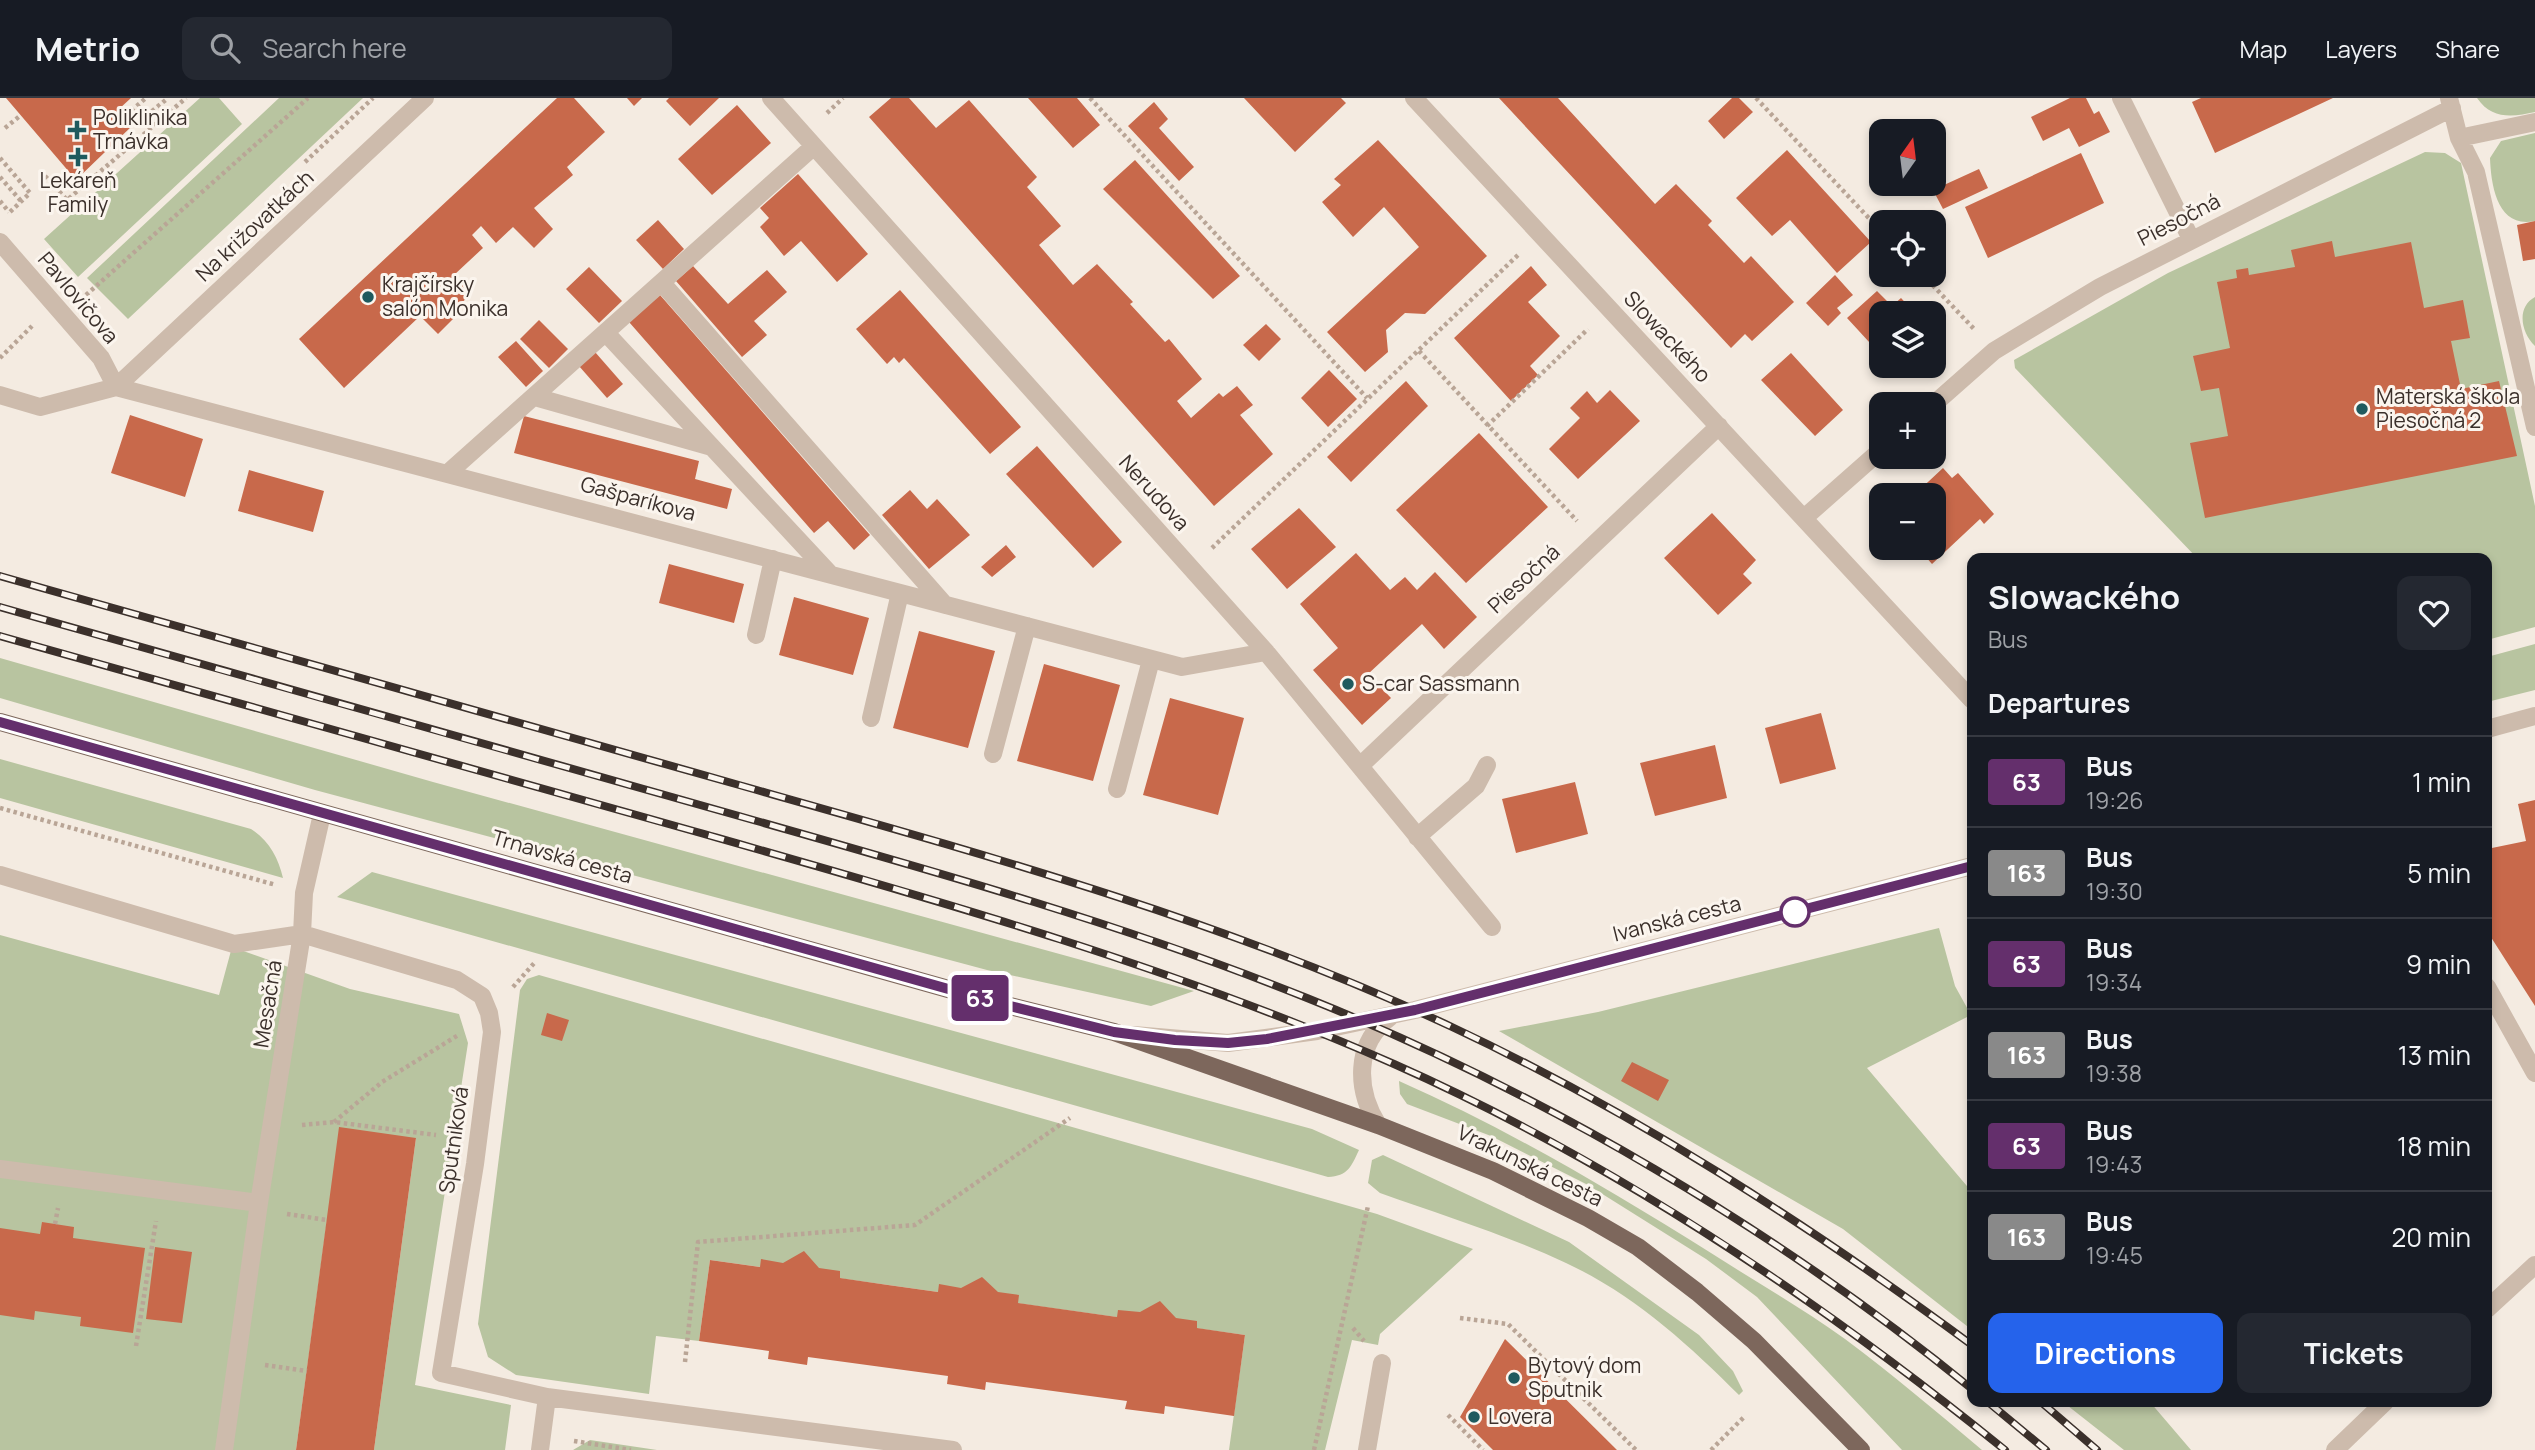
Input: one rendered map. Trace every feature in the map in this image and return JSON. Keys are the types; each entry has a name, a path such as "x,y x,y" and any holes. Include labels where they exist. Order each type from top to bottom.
{"main road":[{"name":"Trnavská cesta","path":"0,722 998,1003 1114,1032"},
{"name":"Vrakunská cesta","path":"1114,1032 1378,1125 1493,1171 1588,1218 1638,1247 1754,1341 1861,1450"}],"street":[{"name":"Na križovatkách","path":"116,387 425,98"},
{"name":"Nerudova","path":"771,98 1266,652 1492,927"},
{"name":"Slowackého","path":"1414,98 1967,695"},
{"path":"2121,98 2191,239"},
{"path":"2451,103 2459,138 2476,172 2535,427"},
{"name":"Piesočná","path":"1946,393 1994,351 2100,287 2451,103"},
{"path":"2459,138 2535,122"},
{"path":"448,472 813,147"},
{"name":"Pavlovičova","path":"0,242 101,358 116,387"},
{"path":"662,283 945,605"},
{"path":"606,333 829,573"},
{"name":"Gašparíkova","path":"0,396 40,407 116,387 448,472 1151,660 1182,667 1266,652"},
{"path":"535,397 712,447"},
{"name":"Piesočná","path":"1361,765 1719,426"},
{"path":"1804,518 1869,461"},
{"path":"756,635 773,559"},
{"path":"871,718 900,593"},
{"path":"993,754 1027,626"},
{"path":"1117,789 1151,660"},
{"path":"2492,728 2535,716"},
{"path":"1417,838 1476,786 1487,765"},
{"name":"Mesačná","path":"224,1450 302,934 304,893 321,814"},
{"name":"Ivanská cesta","path":"1114,1032 1228,1043 1317,1031 1393,1015 1967,867"},
{"path":"0,875 234,944 302,934 457,980 481,996 489,1013"},
{"path":"2492,996 2535,1073"},
{"name":"Sputniková","path":"489,1013 492,1032 475,1164 441,1373 547,1397 890,1446 953,1450"},
{"path":"1378,1125 1365,1099 1361,1070 1365,1052 1376,1028 1393,1015"},
{"path":"0,1169 161,1189 259,1206"},
{"path":"2492,1304 2535,1265"},
{"path":"1367,1450 1382,1363"},
{"path":"541,1443 547,1397"},
{"path":"2335,1450 2380,1407"}],"path":[{"path":"126,115 146,98"},
{"path":"154,125 145,117 168,98"},
{"path":"46,176 67,201 186,98"},
{"path":"82,298 308,98"},
{"path":"1090,98 1368,398"},
{"path":"1756,98 1869,217"},
{"path":"5,128 21,115"},
{"path":"0,158 30,193 10,212"},
{"path":"0,177 21,201"},
{"path":"1190,568 1540,234"},
{"path":"1934,287 1994,351"},
{"path":"1487,426 1609,309"},
{"path":"1419,351 1598,541"},
{"path":"0,808 304,893"},
{"path":"334,1122 382,1082 440,1048 489,1013 536,961"},
{"path":"685,1362 698,1242 915,1225 1070,1118"},
{"path":"271,1131 334,1122 436,1135"},
{"path":"136,1346 161,1189"},
{"path":"259,1206 327,1220"},
{"path":"1314,1450 1368,1206"},
{"path":"1460,1318 1508,1324 1636,1450"},
{"path":"237,1362 307,1371"},
{"path":"1448,1415 1483,1450"},
{"path":"1711,1450 1744,1417"},
{"path":"541,1443 631,1450"}],"green space":[{"path":"200,98 219,98 242,124 78,277 44,239"},
{"path":"279,98 363,98 128,319 87,278"},
{"path":"2477,98 2535,98 2535,112 2503,115 2489,110"},
{"path":"2535,133 2535,221 2522,222 2512,219 2499,203 2492,181 2490,158 2501,141"},
{"path":"2425,152 2445,153 2461,163 2535,506 2535,627 2492,639 2492,553 2192,553 2015,368 2014,360 2168,273"},
{"path":"2535,297 2535,346 2526,334 2523,313 2529,301"},
{"path":"2535,644 2535,690 2492,701 2492,656"},
{"path":"0,658 433,782 1194,991 1151,1006 987,970 315,790 0,698"},
{"path":"0,759 251,829 272,850 283,878 0,798"},
{"path":"372,872 1312,1129 1359,1150 1348,1170 1328,1177 337,897"},
{"path":"1939,928 1955,986 1967,1008 1967,1017 1867,1068 1967,1186 1967,1326 1843,1229 1499,1031 1598,1012"},
{"path":"0,935 219,995 232,947 350,989 459,1014 468,1043 415,1385 511,1405 505,1450 374,1450 416,1138 327,1220 296,1450 0,1450"},
{"path":"539,975 1377,1214 1473,1249 1380,1334 1378,1345 1352,1340 1325,1450 1229,1450 1245,1335 710,1260 699,1341 656,1336 649,1394 516,1375 488,1357 478,1324 520,990 527,979"},
{"path":"1399,1081 1480,1119 1558,1161 1796,1306 1863,1352 1982,1450 1902,1450 1757,1297 1706,1259 1588,1185 1491,1136 1407,1104 1400,1094"},
{"path":"1383,1155 1569,1242 1699,1335 1733,1371 1743,1391 1739,1395 1658,1321 1591,1275 1520,1243 1380,1193 1368,1183 1372,1160"},
{"path":"2069,1407 2154,1407 2191,1450 2124,1450"},
{"path":"590,1440 657,1450 573,1450"}],"building":[{"path":"6,98 131,98 119,109 133,125 76,180"},
{"path":"557,98 574,98 605,132 567,167 573,175 534,208 553,229 534,248 513,227 496,243 481,226 472,235 483,248 454,275 472,293 451,313 455,317 438,334 420,316 344,388 299,339"},
{"path":"627,98 642,98 634,106"},
{"path":"669,98 719,98 690,126 666,101"},
{"path":"891,98 909,98 936,128 969,100 1037,177 1027,187 1061,226 1039,245 1073,285 1097,264 1133,302 1130,304 1165,342 1169,339 1202,379 1177,401 1191,418 1219,393 1223,397 1237,386 1253,405 1240,415 1273,454 1214,506 869,117"},
{"path":"1028,98 1077,98 1100,125 1073,148"},
{"path":"1244,98 1341,98 1346,103 1295,152"},
{"path":"1499,98 1558,98 1655,204 1676,184 1712,221 1708,225 1744,263 1751,256 1794,302 1752,341 1745,334 1731,348"},
{"path":"1732,98 1739,98 1753,112 1724,139 1708,121"},
{"path":"2070,98 2086,98 2094,114 2099,111 2110,132 2079,147 2069,128 2043,141 2031,117"},
{"path":"2201,98 2333,98 2215,153 2192,102"},
{"path":"1154,102 1168,119 1159,128 1194,167 1179,181 1128,126"},
{"path":"737,105 771,143 712,195 678,159"},
{"path":"1378,140 1487,256 1425,314 1405,313 1386,330 1388,352 1365,372 1327,332 1419,247 1384,207 1353,237 1322,202 1341,185 1334,179"},
{"path":"1787,150 1869,240 1869,244 1837,273 1790,220 1772,236 1736,198"},
{"path":"2081,153 2104,203 1988,258 1965,207"},
{"path":"1135,160 1240,276 1213,299 1103,189"},
{"path":"1979,169 1988,188 1943,209 1936,196 1946,196 1946,184"},
{"path":"798,174 868,254 837,282 801,241 784,256 760,227 769,218 760,208"},
{"path":"658,220 684,249 663,269 636,240"},
{"path":"2535,221 2535,259 2523,261 2517,225"},
{"path":"2332,241 2335,257 2411,242 2424,308 2463,300 2470,338 2451,341 2461,389 2499,381 2517,456 2205,518 2190,443 2228,436 2219,388 2201,391 2193,356 2230,348 2217,282 2237,278 2236,270 2248,268 2249,275 2295,267 2291,250"},
{"path":"693,266 728,304 767,270 787,292 754,321 767,335 742,357 676,281"},
{"path":"1531,266 1547,285 1528,302 1560,336 1530,366 1538,375 1511,401 1454,338"},
{"path":"589,267 622,301 599,323 566,289"},
{"path":"1835,275 1853,295 1837,308 1841,313 1828,326 1806,303"},
{"path":"900,290 1021,427 990,454 904,358 899,363 894,357 887,364 856,329"},
{"path":"1877,291 1887,301 1869,301 1869,342 1847,318"},
{"path":"660,295 870,535 854,550 828,521 814,533 629,322"},
{"path":"539,320 568,349 549,368 520,339"},
{"path":"1266,324 1281,339 1259,361 1243,345"},
{"path":"516,341 543,371 526,387 498,357"},
{"path":"595,352 623,384 607,398 579,366"},
{"path":"1791,353 1843,410 1815,436 1761,380"},
{"path":"1329,370 1357,399 1328,427 1301,398"},
{"path":"1406,381 1428,406 1351,482 1327,457"},
{"path":"1610,390 1640,421 1578,479 1549,449 1580,418 1570,408 1587,391 1597,403"},
{"path":"130,415 203,439 185,497 111,473"},
{"path":"524,416 699,461 695,479 732,489 727,509 514,453"},
{"path":"1479,433 1548,507 1466,583 1396,510"},
{"path":"1037,446 1122,542 1093,568 1006,474"},
{"path":"1942,469 1952,478 1958,473 1994,514 1984,524 1980,519 1946,551 1946,483 1927,483"},
{"path":"249,470 324,491 313,532 238,511"},
{"path":"910,490 927,509 937,499 970,535 929,569 882,515"},
{"path":"1299,508 1336,547 1287,589 1251,549"},
{"path":"1712,513 1756,560 1743,574 1752,583 1718,615 1664,558"},
{"path":"1006,545 1016,557 992,577 981,567"},
{"path":"1356,553 1390,590 1405,577 1417,590 1435,572 1477,617 1444,649 1422,624 1368,674 1391,698 1362,725 1313,670 1338,648 1300,604"},
{"path":"669,564 744,584 734,623 659,603"},
{"path":"794,597 869,618 853,675 779,655"},
{"path":"919,631 995,651 968,748 893,728"},
{"path":"1044,664 1120,685 1093,781 1017,761"},
{"path":"1170,698 1244,718 1218,815 1143,795"},
{"path":"1821,713 1836,769 1780,784 1765,728"},
{"path":"1715,745 1727,798 1655,816 1640,763"},
{"path":"1575,782 1588,834 1516,853 1502,799"},
{"path":"2535,800 2535,1006 2492,939 2492,848 2526,841 2518,804"},
{"path":"547,1013 569,1020 562,1041 541,1035"},
{"path":"1632,1062 1669,1080 1658,1101 1621,1081"},
{"path":"339,1127 416,1138 374,1450 296,1450"},
{"path":"42,1222 74,1227 73,1238 145,1248 133,1333 80,1326 81,1317 35,1311 34,1320 0,1315 0,1228 40,1234"},
{"path":"155,1247 192,1252 182,1323 146,1319"},
{"path":"804,1251 819,1268 840,1271 840,1278 888,1285 938,1292 939,1284 961,1288 982,1277 998,1292 1019,1295 1018,1303 1117,1317 1118,1310 1140,1312 1160,1301 1176,1318 1197,1321 1197,1328 1245,1335 1234,1416 1165,1406 1164,1414 1125,1409 1127,1401 986,1382 985,1390 947,1384 948,1376 808,1357 807,1365 768,1359 769,1351 699,1341 710,1260 760,1267 761,1259 783,1263"},
{"name":"Bytový dom Sputnik","path":"1505,1339 1617,1450 1493,1450 1460,1417"}],"railway":[{"path":"0,576 915,835 1097,890 1277,953 1452,1027 1588,1096 1720,1173 1784,1214 1967,1341"},
{"path":"0,607 992,889 1151,940 1307,998 1395,1035 1483,1077 1654,1169 1818,1273 1967,1385"},
{"path":"0,636 962,909 1137,965 1309,1028 1476,1103 1635,1189 1788,1287 1934,1394 2005,1450"},
{"path":"1994,1407 2046,1450"},
{"path":"2047,1407 2097,1450"}],"bus line":[{"name":"63","path":"0,722 998,1003 1114,1032 1175,1040 1228,1043 1267,1039 1393,1015 1967,867"}],"place":[{"name":"Poliklinika Trnávka","path":"77,130"},
{"name":"Lekáreň Family","path":"78,157"},
{"name":"Krajčírsky salón Monika","path":"368,297"},
{"name":"Materská škola Piesočná 2","path":"2362,409"},
{"name":"S-car Sassmann","path":"1348,684"},
{"name":"Bytový dom Sputnik","path":"1514,1378"},
{"name":"Lovera","path":"1474,1417"}]}
